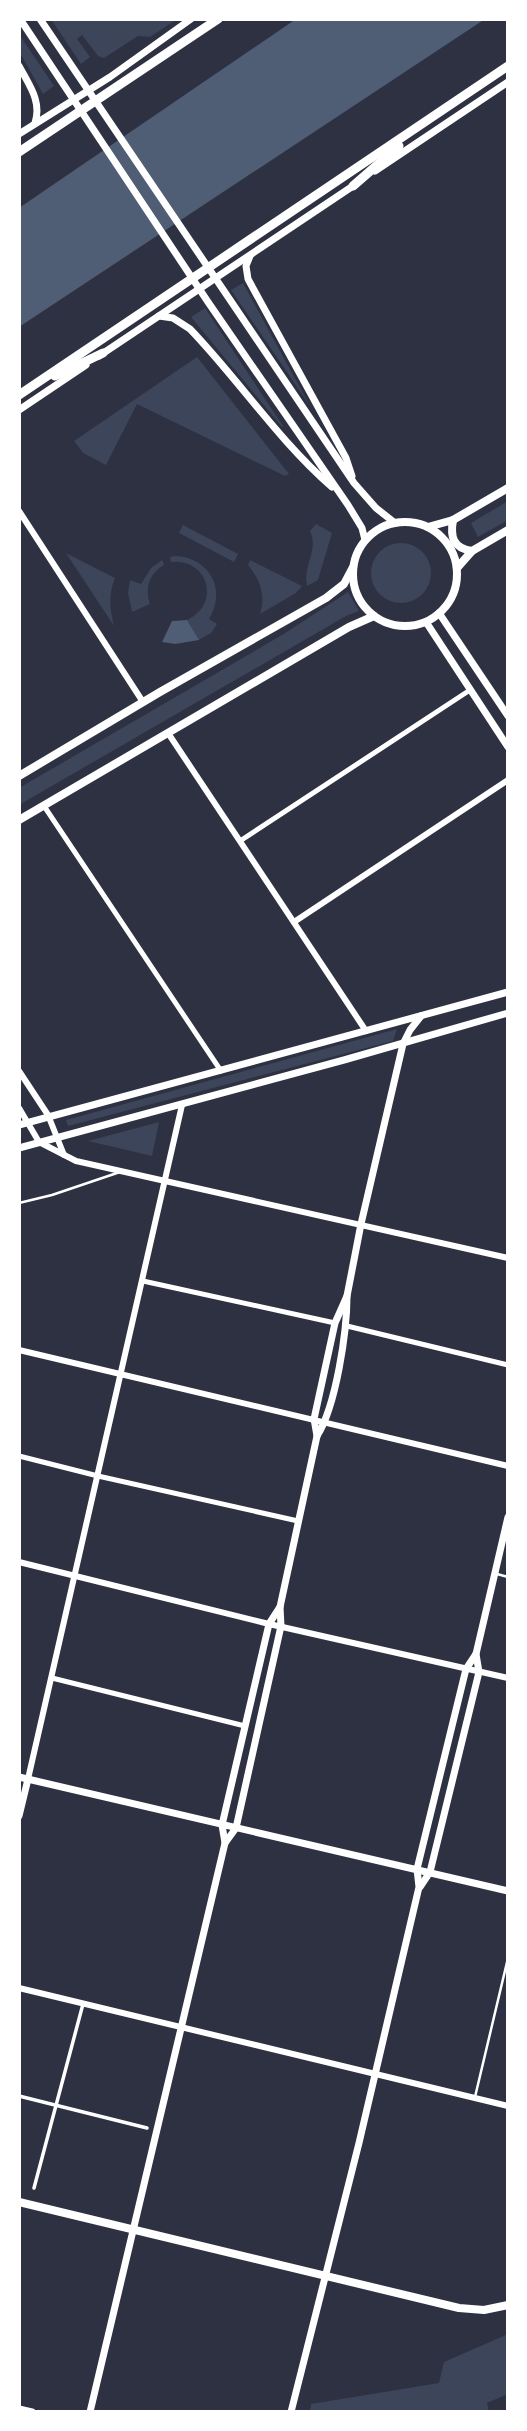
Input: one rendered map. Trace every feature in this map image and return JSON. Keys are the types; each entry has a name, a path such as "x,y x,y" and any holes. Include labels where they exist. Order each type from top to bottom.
{"highway":[{"path":"19,152 218,19"},
{"path":"22,393 508,66"},
{"path":"353,186 430,119"},
{"path":"22,393 103,353"}],"main road":[{"path":"20,19 208,302 342,496 362,528 365,541"},
{"path":"40,19 354,483 376,508 395,523"},
{"path":"19,134 110,76 191,19"},
{"path":"19,66 36,99 38,108 35,123"},
{"path":"19,410 508,82"},
{"path":"250,254 246,266 248,279 346,458 354,483"},
{"path":"158,316 173,318 190,329 302,459 342,496"},
{"path":"428,527 447,544 457,568 453,593 439,613 426,622 405,626 383,622 364,607 353,581 355,557 365,541 383,526 395,523 406,522 428,527 453,520 508,488"},
{"path":"453,520 451,535 454,542 465,550 472,551"},
{"path":"457,568 472,551 508,530"},
{"path":"21,772 326,598 344,584 353,567"},
{"path":"439,613 508,716"},
{"path":"19,820 349,627 374,616"},
{"path":"426,622 508,747"},
{"path":"19,1125 508,992"},
{"path":"19,1148 508,1013"},
{"path":"317,1436 314,1419 335,1324 346,1296 403,1044 422,1016"},
{"path":"89,2412 225,1843 236,1828 281,1626 280,1607 298,1521 317,1436 326,1422 347,1326 346,1296"},
{"path":"291,2412 376,2074 419,1887 417,1868 466,1669 476,1654 508,1517"},
{"path":"225,1843 222,1825 245,1726 269,1624 280,1607"},
{"path":"419,1887 430,1872 479,1672 476,1654"},
{"path":"19,1777 508,1891"},
{"path":"19,1816 28,1779"},
{"path":"19,2202 459,2308 484,2310 508,2305"},
{"path":"19,2409 32,2412"}],"street":[{"path":"19,511 143,702"},
{"path":"240,841 470,690"},
{"path":"168,733 366,1031"},
{"path":"294,922 508,780"},
{"path":"44,806 221,1071"},
{"path":"19,1071 48,1115 64,1155"},
{"path":"28,1779 182,1105"},
{"path":"19,1108 39,1142 76,1161 508,1258"},
{"path":"143,1281 335,1324"},
{"path":"347,1326 508,1365"},
{"path":"19,1350 508,1466"},
{"path":"19,1456 298,1521"},
{"path":"19,1562 269,1624 508,1678"},
{"path":"52,1678 245,1726"},
{"path":"19,1988 508,2106"},
{"path":"34,2188 83,2003"},
{"path":"19,2096 147,2128"}],"lane":[{"path":"19,1203 121,1172"},
{"path":"496,1574 508,1577"},
{"path":"475,2098 508,1958"}],"shaded area":[{"path":"51,19 177,19 150,37 138,36 104,58 98,56 82,35 77,39 90,57 81,64"},
{"path":"296,19 485,19 19,327 19,208"},
{"path":"19,34 54,86 43,94 19,51"},
{"path":"243,283 310,406 231,290"},
{"path":"205,308 283,426 282,427 191,317"},
{"path":"197,357 289,474 285,476 137,404 106,465 83,453 74,441"},
{"path":"508,501 508,520 478,537 471,523"},
{"path":"316,524 332,533 318,580 307,586 307,571 313,545 310,531"},
{"path":"183,525 238,554 234,562 179,533"},
{"path":"401,543 422,552 431,573 422,594 401,603 380,594 371,573 380,552"},
{"path":"66,553 115,578 110,602 114,626"},
{"path":"170,557 188,558 206,569 215,587 214,608 209,619 217,624 211,633 199,640 187,620 198,613 204,604 206,584 202,574 194,567 171,562"},
{"path":"162,560 164,565 155,572 149,582 150,604 132,612 128,593 130,580 141,584 151,568"},
{"path":"250,560 302,586 296,593 260,614 262,594 259,582 248,565"},
{"path":"348,592 359,611 19,805 19,788 282,635"},
{"path":"187,620 199,640 175,644 162,642 172,621"},
{"path":"397,1029 393,1041 68,1126 66,1120"},
{"path":"159,1122 152,1156 88,1141"},
{"path":"508,2334 508,2394 487,2403 489,2412 310,2412 311,2404 439,2383 444,2362"}]}
